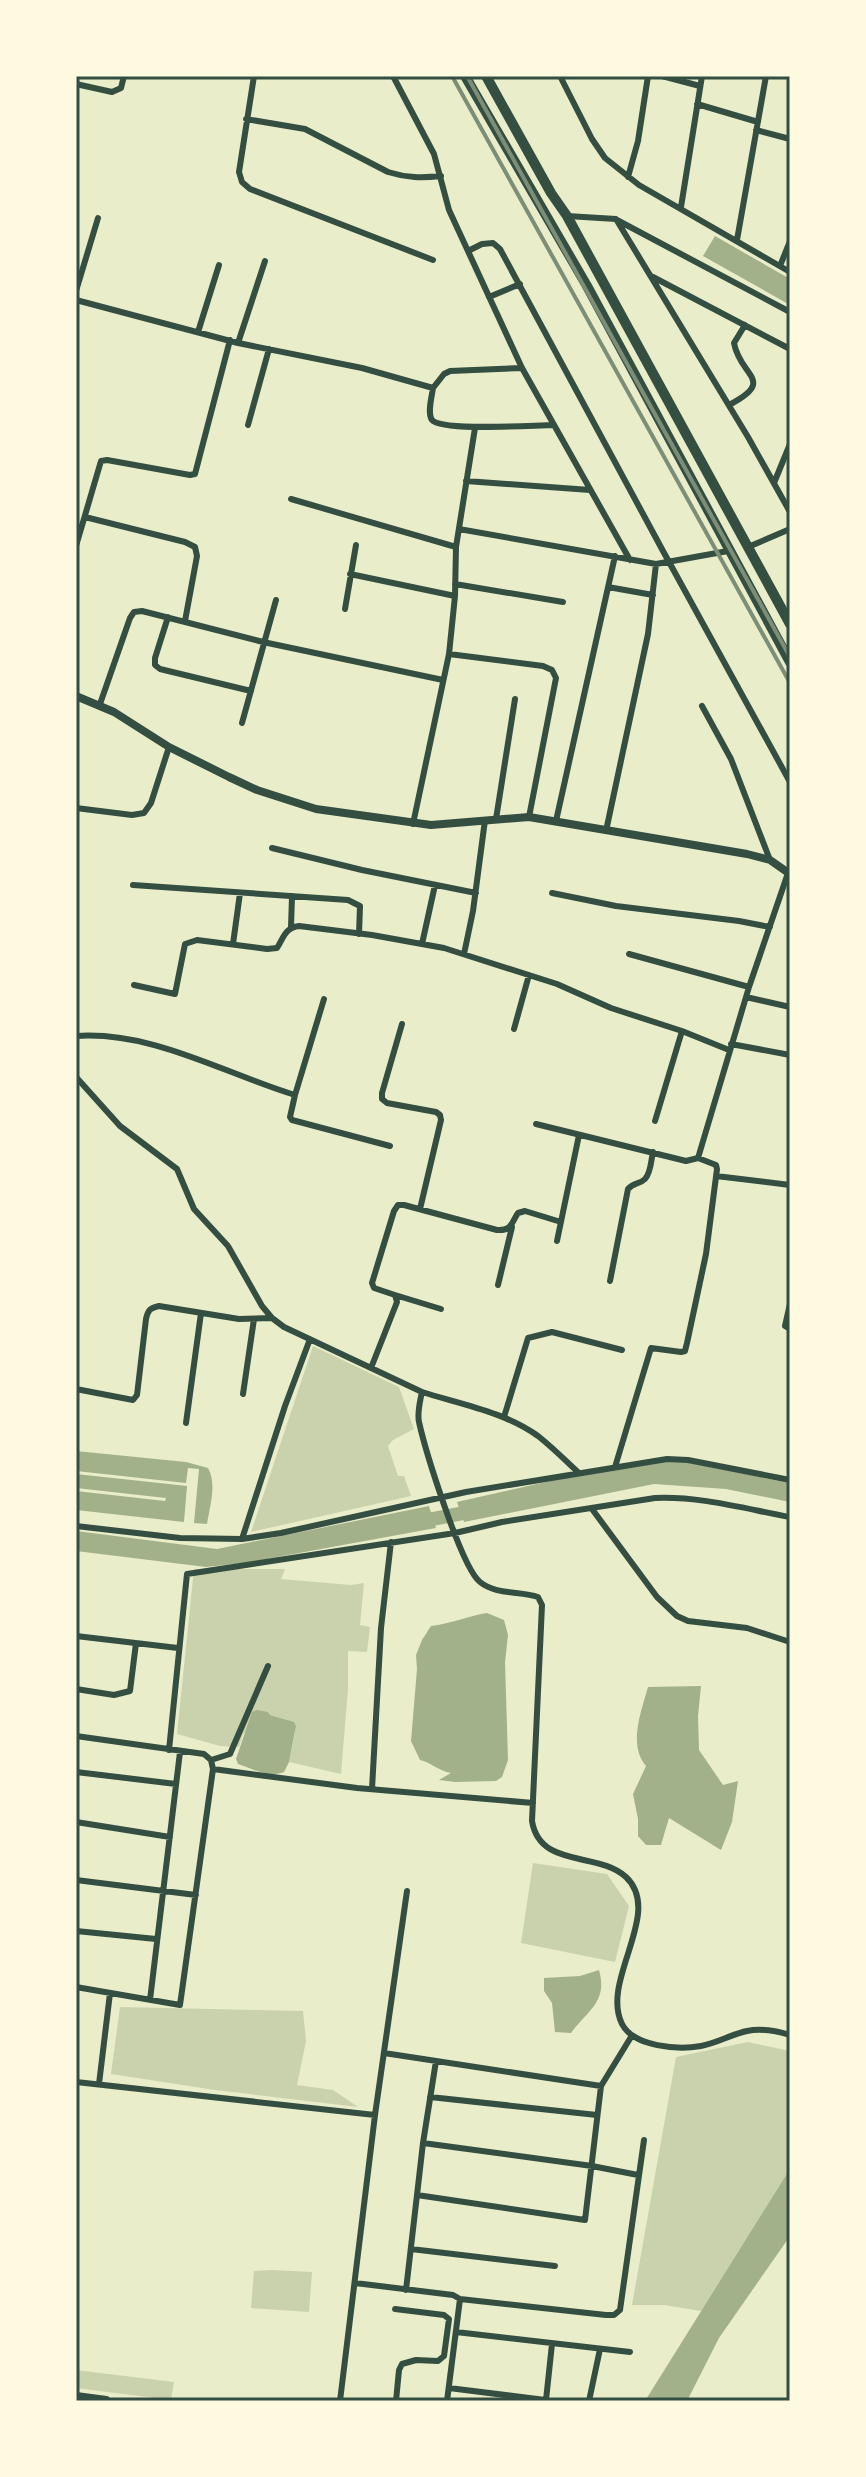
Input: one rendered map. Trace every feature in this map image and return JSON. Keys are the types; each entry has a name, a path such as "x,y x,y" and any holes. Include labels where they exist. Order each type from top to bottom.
{"main road":[{"path":"465,76 587,286 790,662"},
{"path":"486,76 567,216 790,624"},
{"path":"76,2397 106,2401"}],"street":[{"path":"76,84 112,92 121,88 124,76"},
{"path":"254,76 239,172 242,182 250,189 433,260"},
{"path":"393,76 434,154 449,210 522,368 630,560"},
{"path":"560,76 605,158 628,177 790,272"},
{"path":"628,177 638,141 648,76"},
{"path":"662,76 700,86"},
{"path":"681,207 702,76"},
{"path":"737,240 766,76"},
{"path":"697,104 790,139"},
{"path":"246,119 305,129 388,172 418,179 441,176"},
{"path":"567,216 616,219 790,312"},
{"path":"76,291 98,218"},
{"path":"616,219 790,512"},
{"path":"780,266 790,241"},
{"path":"468,251 482,244 493,243 500,249 790,782"},
{"path":"238,343 265,261"},
{"path":"198,332 219,265"},
{"path":"650,275 790,349"},
{"path":"489,297 520,284"},
{"path":"76,300 238,343 362,368 433,388"},
{"path":"729,405 750,394 753,388 753,381 734,343 745,325"},
{"path":"76,546 101,461 195,474 230,340"},
{"path":"248,425 269,349"},
{"path":"522,368 450,371 444,374 433,388 432,419 437,423 475,428 554,425"},
{"path":"413,824 449,654 456,547 475,428"},
{"path":"774,483 790,444"},
{"path":"466,481 590,490"},
{"path":"291,499 456,547"},
{"path":"85,517 195,547 197,556 185,621"},
{"path":"459,529 656,564 728,551"},
{"path":"748,547 790,529"},
{"path":"345,609 356,545"},
{"path":"556,821 615,556"},
{"path":"606,831 648,634 656,564"},
{"path":"350,574 455,596"},
{"path":"455,584 563,602"},
{"path":"608,587 653,595"},
{"path":"242,723 276,600"},
{"path":"100,704 130,618 134,612 142,611 263,642 443,680"},
{"path":"168,617 155,665 160,669 251,691"},
{"path":"449,654 543,666 552,670 556,678 529,817"},
{"path":"76,696 100,704 169,747 257,790 339,814 413,824 452,825 529,817 747,854 770,860 789,873 749,987 698,1158"},
{"path":"496,819 515,699"},
{"path":"702,706 731,759 770,860"},
{"path":"76,808 132,815 144,813 151,803 169,747"},
{"path":"464,954 476,893 485,820"},
{"path":"272,848 476,893"},
{"path":"133,885 355,902 362,913 359,934"},
{"path":"422,944 435,885"},
{"path":"233,944 240,893"},
{"path":"552,893 616,906 730,919 770,927"},
{"path":"291,927 292,896"},
{"path":"134,985 175,994 185,944 197,940 277,948 285,932 299,926 422,944 464,954 529,975 633,1016 730,1047 790,1055"},
{"path":"629,954 749,987"},
{"path":"514,1029 529,975"},
{"path":"746,997 790,1007"},
{"path":"324,999 290,1117 390,1146"},
{"path":"402,1024 382,1099 387,1103 436,1112 441,1120 420,1209"},
{"path":"655,1121 682,1031"},
{"path":"76,1036 144,1042 295,1095"},
{"path":"76,1077 120,1126 177,1169 194,1209 228,1246 272,1318 422,1392 504,1417 538,1436 579,1473"},
{"path":"536,1124 686,1161 698,1158 716,1165 702,1278 685,1351 651,1348 615,1467"},
{"path":"557,1241 579,1135"},
{"path":"610,1281 628,1189 631,1184 645,1180 653,1152"},
{"path":"716,1176 790,1185"},
{"path":"441,1309 374,1288 373,1274 398,1205 497,1230 512,1227"},
{"path":"498,1285 518,1213 525,1211 561,1222"},
{"path":"371,1368 397,1302 395,1295"},
{"path":"790,1304 785,1326 790,1329"},
{"path":"76,1389 133,1400 137,1395 148,1311 152,1307 254,1319 272,1318"},
{"path":"186,1423 201,1313"},
{"path":"243,1394 254,1319"},
{"path":"504,1417 528,1338 552,1332 622,1350"},
{"path":"242,1539 310,1339"},
{"path":"422,1392 418,1418 443,1501 469,1567 479,1582 498,1591 538,1597 542,1605 534,1834 552,1851 613,1870 625,1876 632,1886 637,1903 637,1927 616,1996 617,2013 631,2037 670,2046 697,2047 748,2031 790,2035"},
{"path":"76,1526 180,1538 242,1539 652,1461 688,1460 790,1480"},
{"path":"169,1750 187,1574 655,1498 674,1497 790,1517"},
{"path":"592,1509 657,1597 677,1616 688,1621 747,1628 790,1642"},
{"path":"372,1789 384,1599 391,1542"},
{"path":"76,1636 178,1648"},
{"path":"76,1689 114,1695 130,1691 136,1643"},
{"path":"211,1760 230,1754 268,1666"},
{"path":"76,1736 204,1754 211,1760 213,1769 180,2005 76,1987"},
{"path":"150,2000 180,1752"},
{"path":"213,1769 372,1789 533,1803"},
{"path":"76,1772 176,1784"},
{"path":"76,1822 170,1837"},
{"path":"76,1880 196,1895"},
{"path":"340,2401 375,2115 407,1891"},
{"path":"76,1931 156,1939"},
{"path":"99,2084 110,1993"},
{"path":"417,2195 585,2220 601,2086 631,2037"},
{"path":"384,2053 601,2086"},
{"path":"406,2290 436,2061"},
{"path":"76,2082 375,2115"},
{"path":"430,2097 597,2115"},
{"path":"355,2283 453,2295 460,2299 614,2315 620,2310 644,2140"},
{"path":"423,2143 638,2175"},
{"path":"411,2249 555,2266"},
{"path":"447,2401 460,2299"},
{"path":"395,2309 444,2315 449,2319 444,2356 438,2361 416,2360 402,2364 396,2401"},
{"path":"456,2332 630,2352"},
{"path":"546,2400 552,2344"},
{"path":"589,2401 600,2349"},
{"path":"449,2388 553,2401"}],"shaded area":[{"path":"715,236 790,279 790,305 703,256"},
{"path":"313,1346 399,1387 414,1429 388,1446 398,1476 404,1476 411,1496 251,1532"},
{"path":"76,1451 186,1462 208,1468 212,1488 207,1524 194,1523 199,1469 188,1468 186,1483 76,1471"},
{"path":"639,1461 685,1462 790,1483 790,1502 726,1489 654,1484 464,1522 457,1502"},
{"path":"76,1474 187,1486 184,1522 76,1510 76,1491 165,1501 166,1498 76,1488"},
{"path":"429,1506 436,1528 244,1563 206,1567 76,1551 76,1531 217,1549"},
{"path":"194,1569 285,1569 281,1579 351,1585 364,1583 360,1625 370,1627 367,1652 348,1651 341,1774 289,1762 295,1733 287,1720 268,1712 243,1734 239,1747 220,1746 177,1734"},
{"path":"487,1613 504,1620 508,1635 505,1662 508,1760 502,1777 496,1781 439,1780 451,1773 420,1760 411,1741 416,1655 431,1626"},
{"path":"701,1686 699,1750 723,1785 738,1781 732,1822 721,1850 669,1818 661,1845 646,1845 638,1836 633,1794 646,1766 637,1738 648,1687"},
{"path":"257,1710 294,1722 296,1726 284,1772 266,1773 238,1764 236,1759 252,1712"},
{"path":"533,1863 607,1874 629,1906 615,1962 521,1943"},
{"path":"599,1970 601,1990 595,2005 571,2033 555,2032 552,2003 544,1991 544,1978 580,1976"},
{"path":"120,2007 303,2011 306,2041 297,2085 333,2090 358,2107 111,2074"},
{"path":"748,2042 790,2051 790,2207 719,2314 664,2305 632,2305 676,2057"},
{"path":"790,2169 790,2236 719,2338 687,2401 645,2401"},
{"path":"254,2271 312,2272 309,2312 251,2308"},
{"path":"76,2370 174,2382 171,2400 76,2388"}],"waterway":[{"path":"417,1522 479,1510"}],"railway":[{"path":"452,76 790,683"},
{"path":"467,76 790,657"}]}
